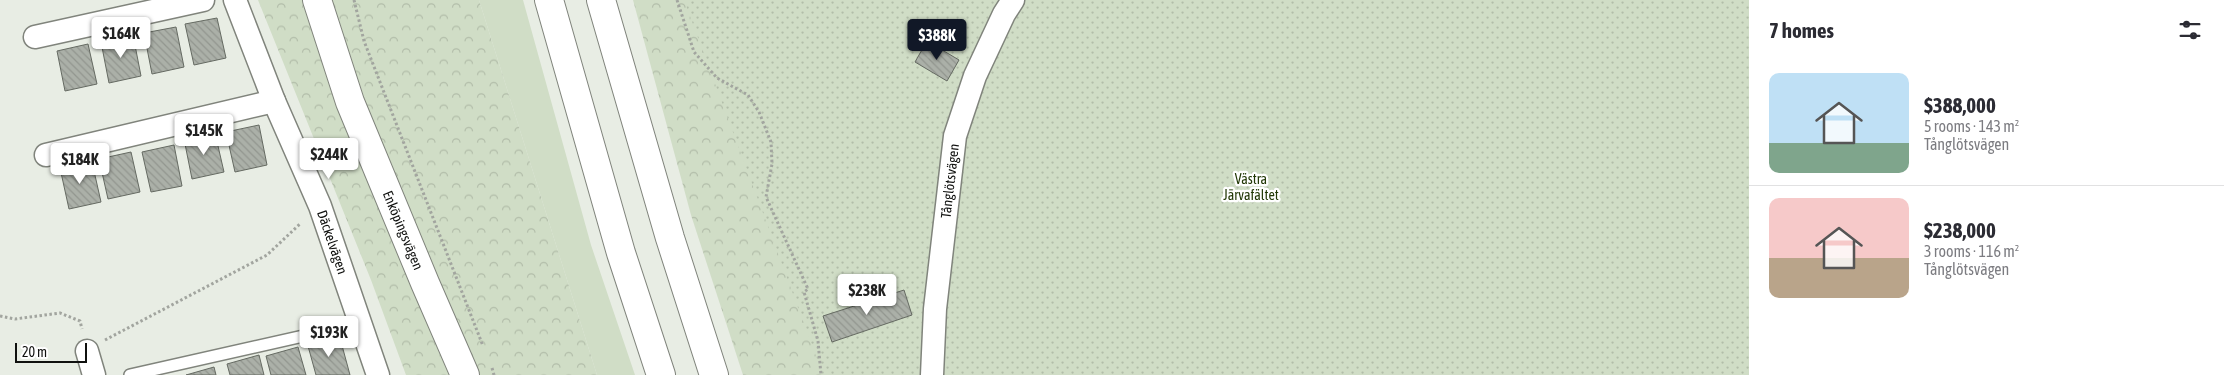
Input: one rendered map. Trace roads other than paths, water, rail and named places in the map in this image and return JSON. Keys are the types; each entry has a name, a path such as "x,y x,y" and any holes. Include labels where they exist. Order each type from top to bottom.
{"main road":[{"name":"Enköpingsvägen","path":"317,0 350,102 465,375"},
{"path":"549,0 622,253 661,375"},
{"path":"600,0 670,238 714,375"}],"street":[{"path":"34,37 203,0"},
{"name":"Däckelvägen","path":"235,0 274,101 320,206 378,375"},
{"name":"Tånglötsvägen","path":"932,375 935,309 955,136 975,76 1004,14 1013,0"},
{"path":"46,155 274,101"},
{"path":"87,351 94,375"}],"lane":[{"path":"130,375 361,323"}],"park label":[{"name":"Västra Järvafältet","path":"1251,187"}]}
